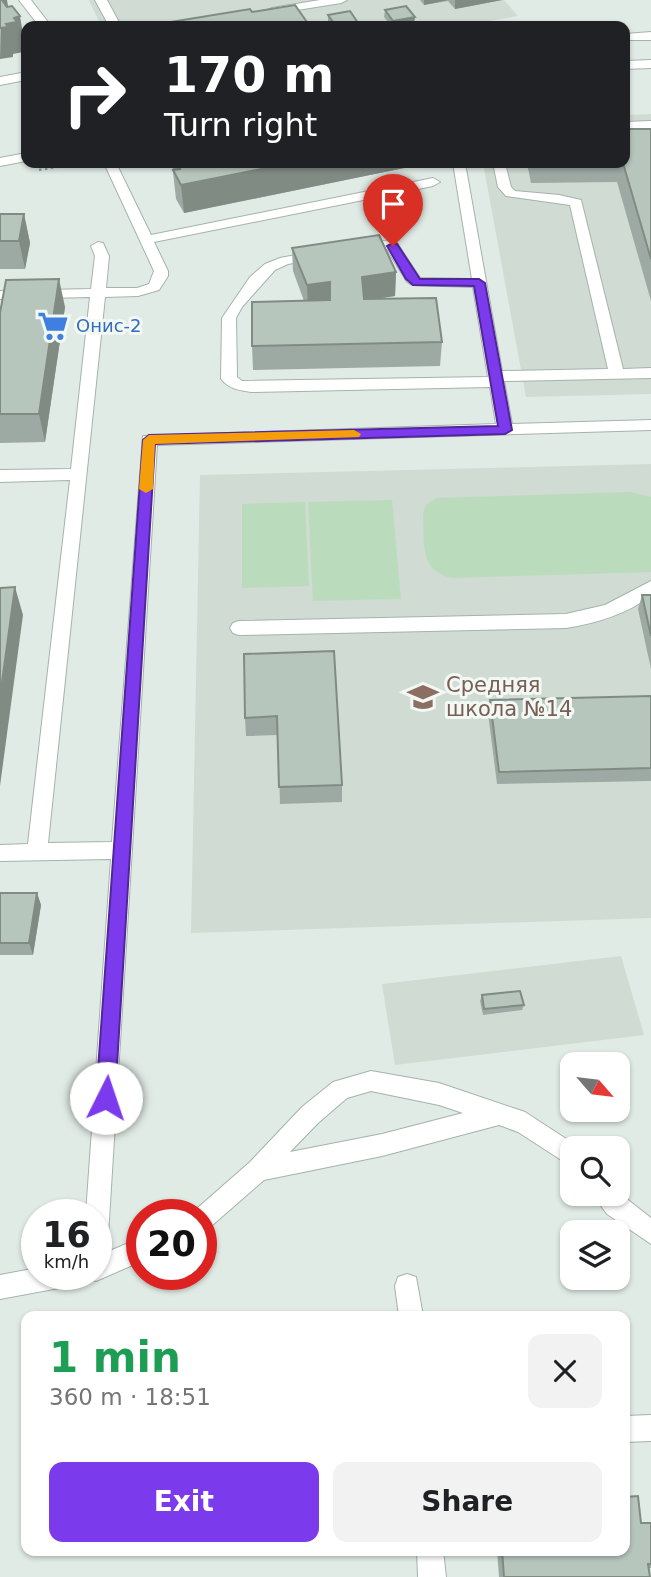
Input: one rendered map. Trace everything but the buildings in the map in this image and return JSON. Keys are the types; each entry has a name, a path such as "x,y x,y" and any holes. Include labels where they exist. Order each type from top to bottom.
{"street":[{"path":"630,65 651,64"},
{"path":"0,162 21,158"}],"lane":[{"path":"25,0 41,21"},
{"path":"102,0 112,21"},
{"path":"253,14 341,0"},
{"path":"630,37 651,36"},
{"path":"0,81 21,77"},
{"path":"630,126 651,125"},
{"path":"0,295 138,292 154,287 161,271 112,168"},
{"path":"460,168 505,430"},
{"path":"500,168 505,188 511,194 556,196 576,203 617,374"},
{"path":"146,240 433,183"},
{"path":"479,283 417,282 412,279 393,246 383,244 281,261 262,270 229,318 229,379 238,385 251,387 651,373"},
{"path":"37,852 102,256 98,246"},
{"path":"98,1199 149,440 651,425"},
{"path":"0,476 78,474"},
{"path":"239,628 566,621 587,618 618,608 651,587"},
{"path":"0,853 122,850"},
{"path":"217,1206 258,1170 310,1115 341,1089 372,1081 439,1094 526,1123 560,1147"},
{"path":"258,1170 382,1145 499,1114"},
{"path":"615,1206 651,1232"},
{"path":"0,1287 21,1283"},
{"path":"407,1286 410,1311"},
{"path":"630,1429 651,1428"},
{"path":"430,1556 432,1577"}],"shaded area":[{"path":"89,0 504,0 518,16 489,21 99,21"},
{"path":"651,114 651,394 526,397 484,168 630,168 630,115"},
{"name":"Средняя школа №14","path":"651,464 651,918 191,933 200,475"},
{"path":"621,956 644,1035 395,1065 382,984"}],"green space":[{"path":"630,492 651,497 651,572 452,578 433,569 428,562 424,544 423,513 426,505 436,498"},
{"path":"392,500 401,599 313,601 308,502"},
{"path":"305,502 309,586 242,588 242,504"}],"slow traffic":[{"path":"146,489 149,440 354,434"}],"place":[{"name":"Онис-2","path":"53,326"},
{"name":"Средняя школа №14","path":"423,697"}],"route":[{"path":"106,1098 149,440 505,430 479,283 417,282 412,279 393,246"}]}
